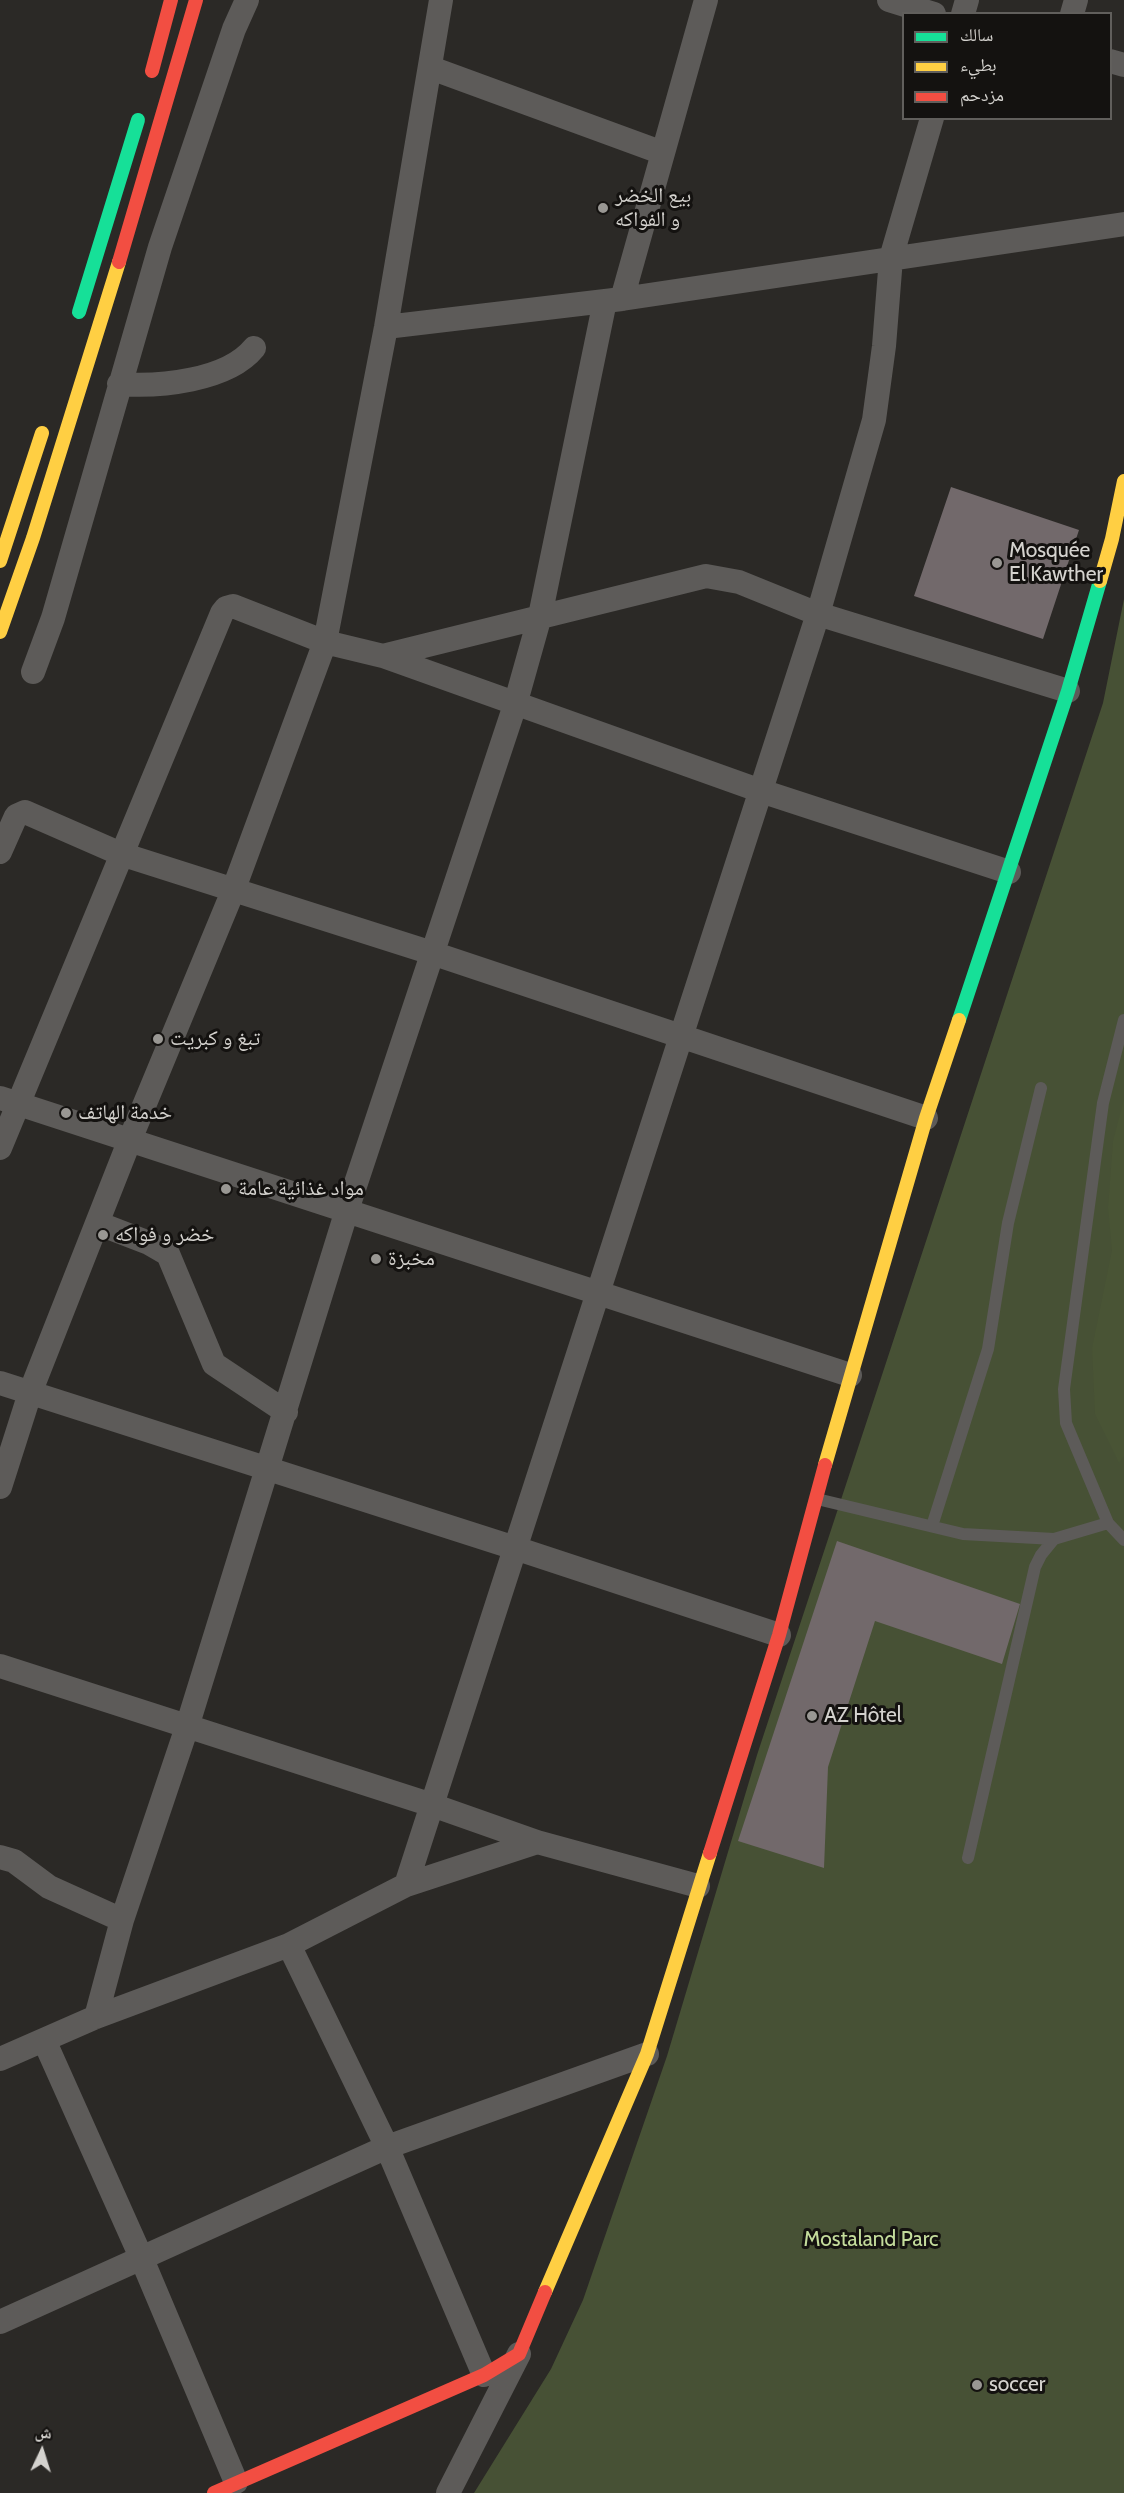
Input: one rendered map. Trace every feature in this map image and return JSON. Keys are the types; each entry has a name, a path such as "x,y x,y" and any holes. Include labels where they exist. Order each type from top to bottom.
{"street":[{"path":"150,80 171,0"},
{"path":"0,632 33,538 139,196 196,0"},
{"path":"33,672 53,618 119,384 179,188 234,30 247,0"},
{"path":"0,1487 30,1393 129,1142 233,891 325,642 386,327 441,0"},
{"path":"96,2017 122,1920 187,1727 269,1469 347,1210 515,705 540,616 613,300 663,153 706,0"},
{"path":"889,0 928,12"},
{"path":"431,68 663,153"},
{"path":"74,328 144,102"},
{"path":"406,1885 818,614 874,420 884,346 891,258 931,120"},
{"path":"386,327 613,300 1124,224"},
{"path":"119,384 140,386 185,380 240,362 254,348"},
{"path":"0,561 46,419"},
{"path":"448,2493 519,2354 647,2054 698,1886 779,1635 815,1498 926,1118 1068,691 1112,539 1124,481"},
{"path":"383,656 706,576 739,582 818,614 1068,691"},
{"path":"0,1148 8,1101 121,854 222,613 226,608 233,606 325,642 383,656 760,791 1009,872"},
{"path":"0,852 16,816 25,812 121,854 432,953 926,1118"},
{"path":"8,1101 129,1142 598,1291 850,1375"},
{"path":"97,1222 168,1254 214,1364 286,1412"},
{"path":"0,1383 779,1635"},
{"path":"0,1666 432,1804 537,1842 698,1886"},
{"path":"0,2059 96,2017 289,1946 406,1885 537,1842"},
{"path":"0,1857 14,1861 49,1887 122,1920"},
{"path":"289,1946 387,2147 484,2375"},
{"path":"44,2040 141,2257 236,2482"},
{"path":"0,2322 387,2147 647,2054"},
{"path":"214,2493 484,2375 519,2354"}],"lane":[{"path":"1124,1020 1102,1103 1064,1389 1066,1424 1108,1523 1124,1540"},
{"path":"932,1526 988,1349 1008,1223 1041,1088"},
{"path":"815,1498 963,1534 1054,1539 1108,1523"},
{"path":"968,1858 1035,1567 1054,1539"}],"green space":[{"name":"Mostaland Parc","path":"1124,599 1124,2493 474,2493 551,2369 583,2300 667,2056 757,1755 1103,703"},
{"path":"1124,1099 1124,1456 1119,1463 1095,1414 1092,1348 1112,1250 1108,1208 1113,1141"}],"building":[{"name":"Mosquée El Kawther","path":"951,487 1079,530 1043,639 914,596"},
{"name":"AZ Hôtel","path":"837,1541 1020,1604 1002,1664 875,1621 828,1767 824,1868 738,1841"}],"traffic: fast":[{"path":"79,312 138,120"},
{"path":"959,1020 1068,691 1100,581"}],"traffic: slow":[{"path":"0,632 33,538 119,262"},
{"path":"0,561 42,433"},
{"path":"1100,581 1112,539 1124,481"},
{"path":"825,1465 926,1118 959,1020"},
{"path":"545,2292 647,2054 710,1853"}],"traffic: jam":[{"path":"152,71 171,0"},
{"path":"119,262 196,0"},
{"path":"710,1853 779,1635 825,1465"},
{"path":"214,2493 484,2375 519,2354 545,2292"}],"place":[{"name":"بيع الخضر و الفواكه","path":"603,208"},
{"name":"Mosquée El Kawther","path":"997,563"},
{"name":"تبغ و كبريت","path":"158,1039"},
{"name":"خدمة الهاتف","path":"66,1113"},
{"name":"مواد غذائية عامة","path":"226,1189"},
{"name":"خضر و فواكه","path":"103,1235"},
{"name":"مخبزة","path":"376,1259"},
{"name":"AZ Hôtel","path":"812,1716"},
{"name":"soccer","path":"977,2385"}]}
